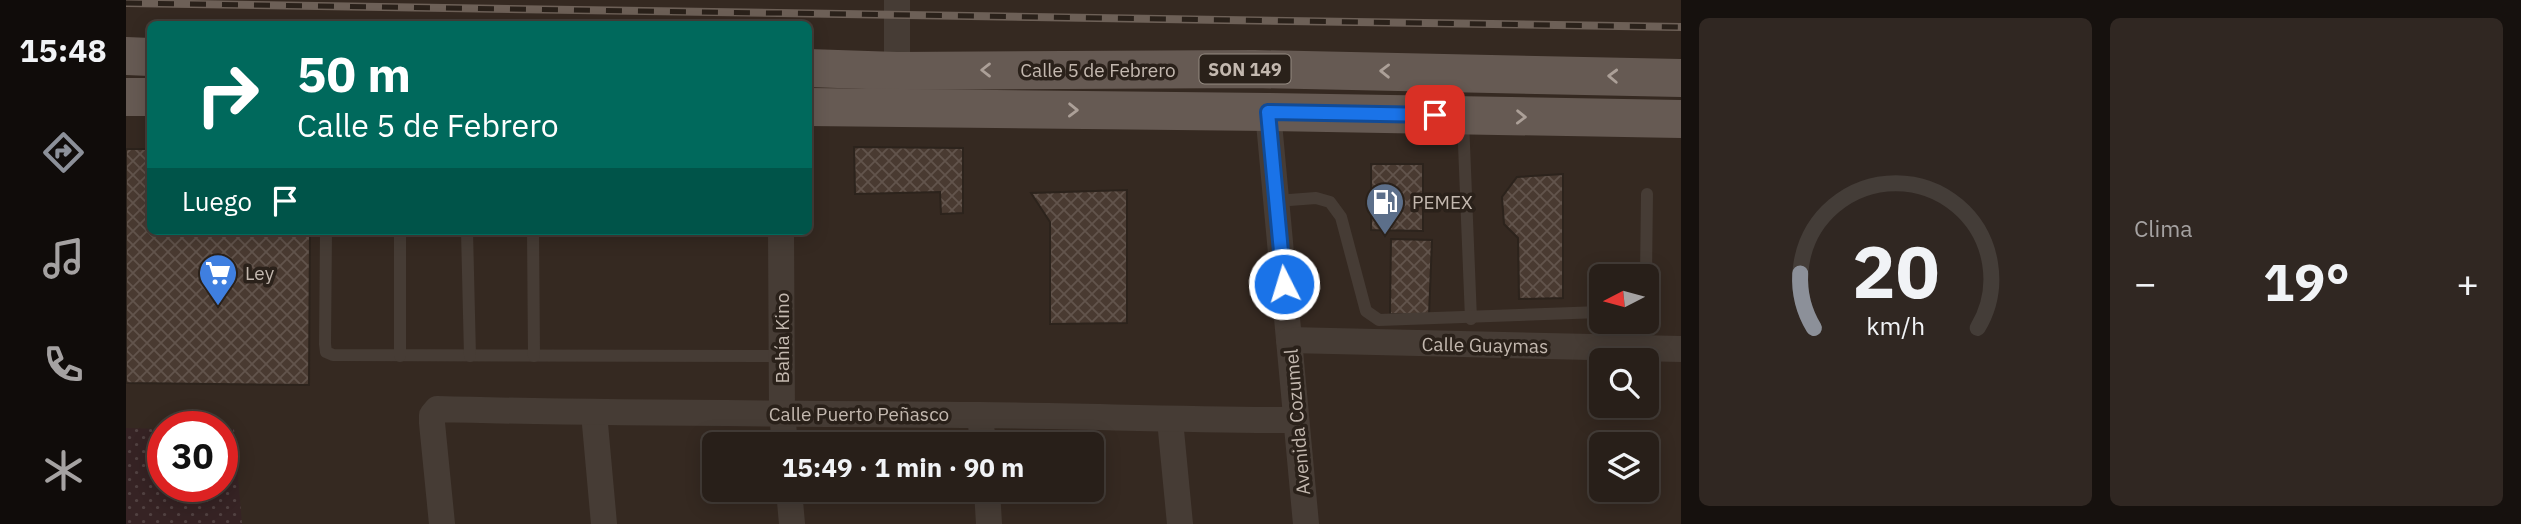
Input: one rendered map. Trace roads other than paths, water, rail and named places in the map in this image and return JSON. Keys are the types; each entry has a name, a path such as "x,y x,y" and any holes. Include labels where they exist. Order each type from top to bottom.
{"main road":[{"path":"126,56 147,57"},
{"name":"Calle 5 de Febrero","path":"812,69 897,89 1268,112 1681,120"},
{"name":"Calle 5 de Febrero","path":"812,106 897,89 1254,69 1681,78"},
{"path":"126,97 147,97"}],"street":[{"path":"897,0 897,89"},
{"name":"Avenida Cozumel","path":"1268,112 1306,524"},
{"name":"Bahía Kino","path":"781,235 784,432"},
{"name":"Calle Guaymas","path":"1289,340 1681,349"},
{"name":"Calle Puerto Peñasco","path":"442,524 432,422 432,415 437,409 1296,420"},
{"path":"594,413 604,524"},
{"path":"980,415 982,432"},
{"path":"1170,419 1180,524"},
{"path":"790,502 792,524"},
{"path":"988,502 989,524"}],"lane":[{"path":"1463,116 1471,318"},
{"path":"1646,264 1647,194"},
{"path":"1276,201 1316,198 1330,202 1341,216 1366,311 1379,320 1589,313"},
{"path":"326,235 326,352 332,355 782,356"},
{"path":"400,235 400,356"},
{"path":"467,235 470,356"},
{"path":"533,235 534,356"}],"railway":[{"path":"126,3 1681,27"}],"place":[{"name":"PEMEX","path":"1385,236"},
{"name":"Ley","path":"218,307"}]}
